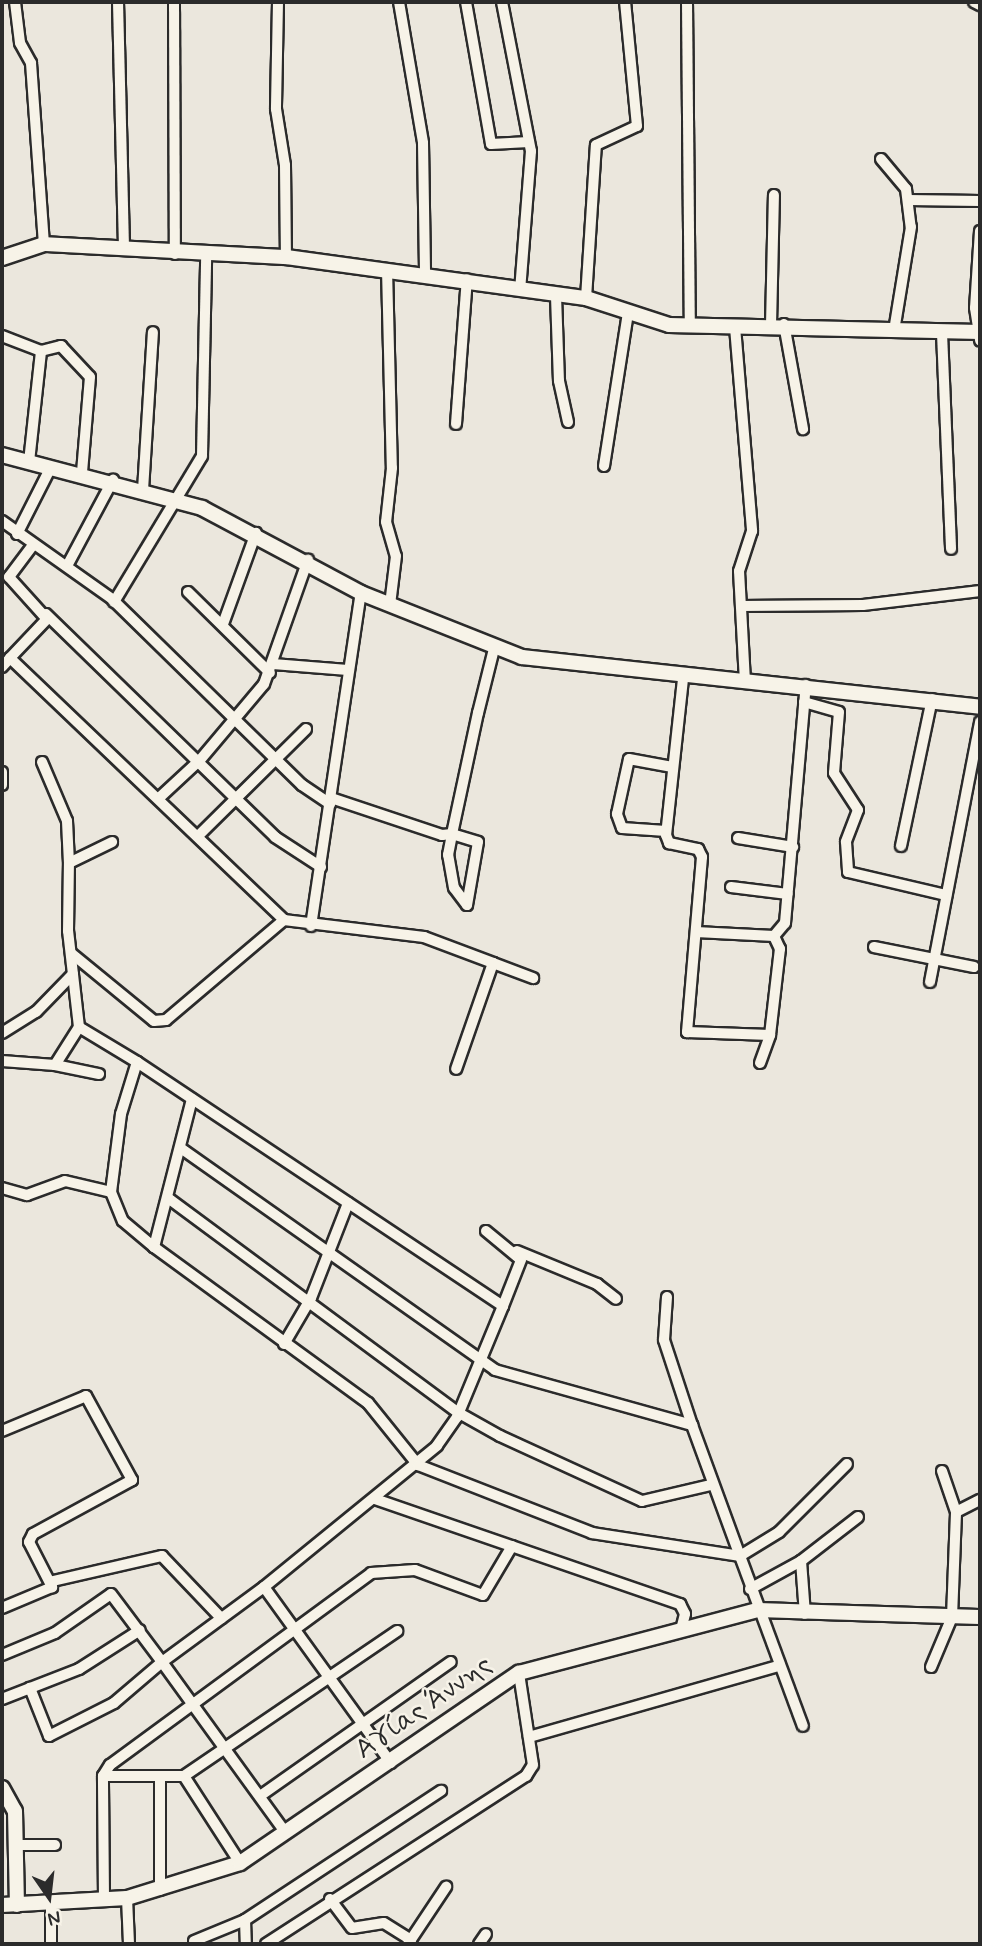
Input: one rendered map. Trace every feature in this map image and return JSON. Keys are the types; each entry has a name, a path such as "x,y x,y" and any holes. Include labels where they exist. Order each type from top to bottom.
{"street":[{"path":"15,2 20,43 32,63 44,244"},
{"path":"118,2 124,249"},
{"path":"174,2 175,255"},
{"path":"278,2 276,109 285,165 286,257"},
{"path":"399,2 423,143 425,273"},
{"path":"466,2 491,144 529,142"},
{"path":"502,2 529,142 520,290"},
{"path":"586,298 596,145 637,126 625,2"},
{"path":"687,2 690,327"},
{"path":"974,2 980,5"},
{"path":"881,159 908,200 909,246 894,331"},
{"path":"774,195 777,324 803,429"},
{"path":"908,200 980,201"},
{"path":"2,258 44,244 206,257 286,257 425,273 556,296 586,298 628,313 690,327 777,324 980,335 980,231"},
{"path":"114,602 171,498 189,480 205,444 206,257"},
{"path":"387,269 392,468 386,522 396,556 390,605"},
{"path":"456,424 467,279"},
{"path":"556,296 559,381 568,422"},
{"path":"604,466 628,313"},
{"path":"736,327 752,531 739,572 746,681"},
{"path":"143,489 153,332"},
{"path":"942,333 951,549"},
{"path":"2,336 41,351 61,346 90,377 82,472"},
{"path":"29,462 41,351"},
{"path":"2,455 82,472 171,498 256,533 308,559 361,593 494,649 550,664 682,679 806,685 980,707"},
{"path":"16,534 51,467"},
{"path":"67,566 113,480"},
{"path":"2,522 114,602 275,758 330,801 453,834 482,848 467,905 459,900 447,863 453,834 494,649"},
{"path":"223,624 256,533"},
{"path":"33,545 9,577 200,760 285,846 321,867"},
{"path":"159,797 200,760 271,668 308,559"},
{"path":"741,606 863,605 980,591"},
{"path":"188,592 271,668 348,670"},
{"path":"311,926 361,593"},
{"path":"2,667 46,614"},
{"path":"10,658 159,797 284,920 311,926 424,937 533,978"},
{"path":"682,679 666,831 669,843 698,849 702,857 687,1031 770,1035"},
{"path":"774,936 785,923 806,685"},
{"path":"901,846 932,699"},
{"path":"804,702 836,708 841,718 834,773 859,810 846,842 848,872 946,895"},
{"path":"930,982 980,722"},
{"path":"198,836 306,729"},
{"path":"666,831 622,828 617,814 629,759 672,767"},
{"path":"42,762 67,821 71,953 79,1027 55,1065"},
{"path":"2,772 2,785"},
{"path":"738,838 793,847"},
{"path":"69,863 112,842"},
{"path":"731,887 788,894"},
{"path":"71,953 154,1021 166,1020 284,920"},
{"path":"696,932 774,936"},
{"path":"760,1063 770,1035 780,949 774,936"},
{"path":"873,947 974,967"},
{"path":"456,1069 493,963"},
{"path":"2,1033 36,1012 73,974"},
{"path":"79,1027 137,1062 503,1306"},
{"path":"2,1061 55,1065 99,1074"},
{"path":"137,1062 121,1114 111,1192 123,1221 154,1247 368,1403 418,1465 592,1533 740,1556 779,1532 847,1464"},
{"path":"154,1247 182,1149 192,1099"},
{"path":"182,1149 481,1361 517,1378 692,1425"},
{"path":"2,1188 27,1195 65,1181 111,1192"},
{"path":"168,1198 310,1298 459,1413 642,1501 711,1485"},
{"path":"284,1343 310,1298 348,1203"},
{"path":"486,1231 517,1251 597,1284 617,1299"},
{"path":"30,1688 49,1736 114,1703 162,1662 264,1587 418,1465 459,1413 520,1267 517,1251"},
{"path":"667,1297 664,1340 711,1485 803,1726"},
{"path":"2,1431 86,1396 129,1468 132,1483 31,1537 53,1581"},
{"path":"931,1667 952,1617 957,1512 942,1471"},
{"path":"375,1499 680,1604 685,1614 681,1630"},
{"path":"957,1512 980,1500"},
{"path":"750,1589 802,1562 858,1517"},
{"path":"103,1776 294,1629 386,1568 415,1570 486,1594 512,1546"},
{"path":"2,1608 48,1590 53,1581 162,1556 221,1618"},
{"path":"802,1562 805,1614"},
{"path":"264,1587 391,1763"},
{"path":"2,1655 55,1633 111,1594 141,1630 286,1833"},
{"name":"Αγίας Άννης","path":"2,1905 127,1898 160,1890 240,1863 391,1763 519,1673 757,1610 805,1614 980,1617"},
{"path":"2,1699 79,1669 141,1630"},
{"path":"103,1776 184,1776 331,1679 397,1631"},
{"path":"260,1796 451,1662"},
{"path":"529,1737 778,1666"},
{"path":"266,1944 330,1899 526,1776 533,1766 519,1673"},
{"path":"103,1776 104,1898"},
{"path":"184,1776 240,1863"},
{"path":"160,1777 160,1890"},
{"path":"2,1788 13,1805 17,1906"},
{"path":"194,1941 245,1920 441,1791"},
{"path":"16,1845 55,1845"},
{"path":"330,1899 352,1928 384,1923 409,1942 446,1887"},
{"path":"127,1898 129,1944"},
{"path":"51,1902 51,1944"},
{"path":"245,1920 246,1944"},
{"path":"480,1944 486,1934"}]}
